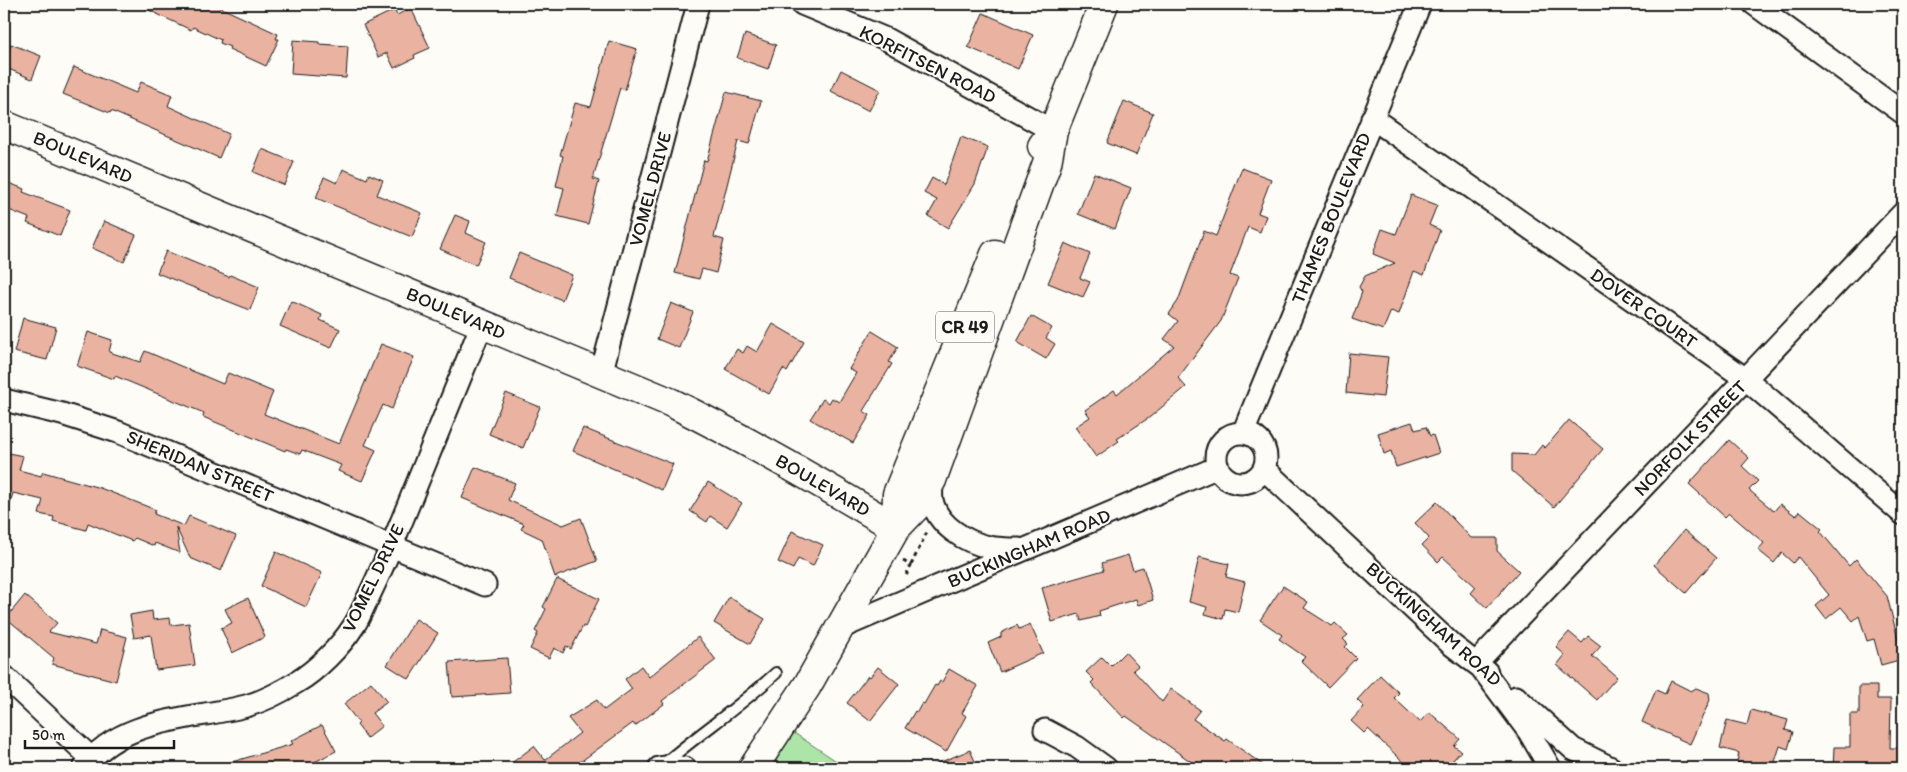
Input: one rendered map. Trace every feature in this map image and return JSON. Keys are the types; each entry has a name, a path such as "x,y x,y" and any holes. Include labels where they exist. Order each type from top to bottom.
{"main road":[{"name":"CR 49","path":"896,528 897,494 1034,158 1052,131 1104,4"},
{"name":"BOULEVARD","path":"4,124 672,403 727,430 799,470 896,528"},
{"name":"CR 49","path":"753,768 807,686 896,528 918,505 932,480 1047,163 1052,131"}],"street":[{"name":"VOMEL DRIVE","path":"601,374 698,4"},
{"name":"KORFITSEN ROAD","path":"802,4 886,39 1052,131"},
{"name":"THAMES BOULEVARD","path":"1243,433 1420,4"},
{"path":"1754,4 1903,113"},
{"name":"DOVER COURT","path":"1372,118 1746,379 1903,514"},
{"name":"NORFOLK STREET","path":"1477,662 1903,214"},
{"name":"VOMEL DRIVE","path":"88,763 106,745 156,723 184,716 246,706 271,698 299,681 323,662 353,627 392,546 482,324"},
{"name":"SHERIDAN STREET","path":"4,400 62,414 118,432 485,585"},
{"path":"1243,433 1255,436 1265,449 1267,456 1264,469 1257,479 1249,483 1240,484 1224,477 1218,467 1216,453 1224,438 1231,434 1243,433"},
{"name":"BUCKINGHAM ROAD","path":"840,628 1218,467"},
{"name":"BUCKINGHAM ROAD","path":"1264,469 1452,645 1477,662 1573,749 1611,768"},
{"path":"932,480 932,499 934,505 942,520 951,529 979,545 991,548 1025,550"},
{"path":"1477,662 1529,732 1550,768"},
{"path":"4,676 88,763"},
{"path":"1045,730 1077,747 1106,768"},
{"path":"658,768 675,766 685,768"}],"lane":[{"path":"658,768 697,736 752,696 776,673"}],"path":[{"path":"903,583 928,529"},
{"path":"903,560 911,565"}],"green space":[{"path":"782,725 847,768 786,768 763,753"}],"building":[{"path":"136,4 213,4 278,34 276,39 279,39 266,66 229,49 230,47 220,43 221,40 193,27 191,30"},
{"path":"411,8 430,48 414,55 415,58 394,68 387,53 378,57 363,25 394,10 397,15"},
{"path":"983,13 1033,35 1018,69 968,47"},
{"path":"745,34 776,45 768,69 737,58"},
{"path":"293,40 348,46 346,78 291,74"},
{"path":"609,41 637,49 625,90 620,88 593,179 599,181 588,224 557,216 564,188 556,186 563,156 560,155 575,103 591,107"},
{"path":"11,44 41,56 32,79 4,67"},
{"path":"74,67 136,93 141,82 172,95 168,106 229,134 219,158 111,111 110,113 63,94"},
{"path":"841,70 880,90 869,111 831,91"},
{"path":"726,92 761,101 749,144 738,141 714,237 724,240 716,273 702,269 699,279 675,273 704,160 707,161"},
{"path":"1124,101 1153,113 1136,155 1107,143"},
{"path":"961,137 988,147 975,184 948,228 928,216 937,200 924,193 932,178 944,185"},
{"path":"262,149 294,162 284,185 253,172"},
{"path":"1242,168 1271,179 1258,213 1266,216 1260,232 1248,227 1230,275 1238,278 1221,321 1178,378 1186,387 1150,417 1117,439 1119,441 1096,457 1075,427 1090,417 1085,410 1114,390 1117,394 1174,346 1164,339 1178,321 1169,314 1178,301 1204,231 1216,236"},
{"path":"343,169 367,179 369,174 383,180 377,195 422,213 412,237 316,198 324,177 337,183"},
{"path":"1094,173 1131,188 1115,229 1078,214"},
{"path":"4,181 24,189 23,192 70,210 60,236 27,223 29,218 4,208"},
{"path":"1411,195 1437,205 1429,225 1440,230 1424,275 1414,271 1399,314 1391,311 1383,330 1352,319 1362,292 1359,287 1365,276 1395,263 1373,254 1382,229 1396,234"},
{"path":"455,215 470,221 466,233 486,242 476,265 440,249"},
{"path":"104,221 136,235 124,262 92,248"},
{"path":"1065,243 1090,254 1080,278 1090,282 1083,297 1048,283"},
{"path":"166,251 229,277 230,275 259,287 250,310 157,273"},
{"path":"519,253 572,275 562,300 509,278"},
{"path":"291,301 322,315 320,320 340,329 331,348 280,326"},
{"path":"671,303 693,312 679,348 657,339"},
{"path":"1031,316 1052,328 1046,338 1055,344 1046,359 1017,342"},
{"path":"23,318 56,327 47,360 14,352"},
{"path":"773,324 804,342 787,372 783,369 769,394 725,369 737,349 743,353 747,346 757,352"},
{"path":"872,331 898,347 889,362 892,364 863,411 870,415 853,443 810,419 823,399 829,403 832,398 839,402 856,373 849,369"},
{"path":"88,332 112,340 109,352 140,362 145,351 223,384 228,373 273,392 264,414 339,444 381,344 414,357 392,409 383,405 365,445 376,450 362,481 338,471 341,465 302,450 300,454 286,449 285,451 203,417 204,413 115,376 114,379 77,366"},
{"path":"1349,353 1388,357 1383,397 1346,393"},
{"path":"506,393 540,407 523,448 489,434"},
{"path":"1569,420 1603,449 1554,507 1512,471 1512,454 1534,455 1542,445 1545,448"},
{"path":"1412,422 1415,430 1426,427 1430,436 1433,435 1439,453 1396,467 1391,451 1384,454 1378,433"},
{"path":"583,428 673,464 662,490 573,451"},
{"path":"1729,440 1749,458 1742,466 1758,481 1749,490 1774,511 1780,504 1796,516 1800,511 1822,529 1820,531 1849,566 1856,559 1887,596 1903,659 1881,665 1874,639 1867,641 1859,616 1853,621 1841,607 1826,619 1816,606 1829,595 1798,557 1793,563 1782,553 1774,563 1758,550 1764,543 1729,513 1725,517 1689,484"},
{"path":"4,452 23,456 19,470 41,476 43,472 100,488 156,510 154,514 184,526 189,516 236,536 221,571 190,558 176,527 180,553 155,543 154,546 135,538 132,541 88,523 86,530 53,521 54,517 39,514 43,500 13,493 9,508 4,508"},
{"path":"475,467 515,483 508,500 563,525 581,518 597,561 555,577 542,539 521,529 524,524 462,498"},
{"path":"708,482 742,503 727,527 710,516 707,522 690,511"},
{"path":"1437,502 1471,538 1497,538 1497,551 1519,571 1487,608 1471,593 1476,587 1443,557 1438,562 1422,545 1429,538 1415,523"},
{"path":"1684,530 1716,558 1686,593 1654,565"},
{"path":"792,531 823,545 813,566 798,559 793,569 778,562"},
{"path":"276,552 322,573 306,607 261,586"},
{"path":"1128,555 1133,570 1143,567 1153,600 1138,605 1136,599 1099,611 1100,616 1081,621 1079,614 1052,622 1042,588 1104,570 1102,563"},
{"path":"1199,557 1229,564 1226,577 1245,582 1238,612 1225,609 1223,619 1205,614 1207,607 1189,602"},
{"path":"557,579 599,599 571,649 566,646 563,653 554,648 549,658 530,649 538,633 535,631 546,609 543,607"},
{"path":"1283,586 1308,602 1304,608 1332,626 1335,623 1348,635 1343,639 1348,644 1345,647 1356,658 1328,687 1301,661 1305,657 1279,639 1282,635 1260,620"},
{"path":"25,595 57,623 49,632 96,644 100,630 127,637 116,681 52,664 54,658 6,618"},
{"path":"729,597 765,619 750,644 714,623"},
{"path":"248,598 265,637 232,653 221,628 232,623 225,609"},
{"path":"152,611 153,620 170,618 171,625 189,623 195,665 156,670 151,635 134,638 130,615"},
{"path":"416,619 438,633 409,679 387,665"},
{"path":"1030,624 1043,653 1000,672 988,643 1001,637 1001,633 1017,625 1019,629"},
{"path":"1569,632 1582,643 1588,636 1601,646 1592,656 1617,677 1597,700 1557,665 1565,655 1556,647"},
{"path":"698,637 716,660 662,701 664,704 635,726 633,723 572,768 505,768 534,746 545,760 580,733 568,718 597,700 604,710 632,689 625,679 641,666 649,677"},
{"path":"1125,652 1138,666 1133,670 1162,702 1171,689 1200,710 1193,719 1225,741 1227,739 1267,768 1200,768 1126,716 1124,718 1091,683 1094,680 1086,672 1102,657 1111,666"},
{"path":"507,658 510,693 452,697 449,662"},
{"path":"878,667 899,684 870,721 847,703 868,676 870,677"},
{"path":"949,669 978,686 962,713 966,716 946,752 905,728 915,711 917,712 922,703 924,704 935,685 937,686 940,681 942,682"},
{"path":"1380,675 1399,693 1394,698 1420,722 1429,712 1460,739 1454,746 1461,751 1453,760 1463,768 1410,768 1368,729 1364,733 1351,721 1364,707 1357,700"},
{"path":"1671,681 1691,691 1696,688 1709,693 1710,700 1690,744 1642,722 1656,690 1665,694"},
{"path":"371,682 387,702 372,713 382,726 367,738 357,725 359,723 344,704"},
{"path":"1859,686 1877,686 1877,699 1891,699 1890,748 1900,748 1900,768 1833,768 1834,747 1850,747 1850,714 1859,714"},
{"path":"1751,710 1788,720 1785,730 1793,732 1788,749 1780,746 1773,768 1761,768 1737,762 1739,753 1720,748 1727,720 1747,725"},
{"path":"322,725 336,751 303,768 226,768 225,764 293,744 291,741"},
{"path":"970,750 978,768 926,768"}]}
